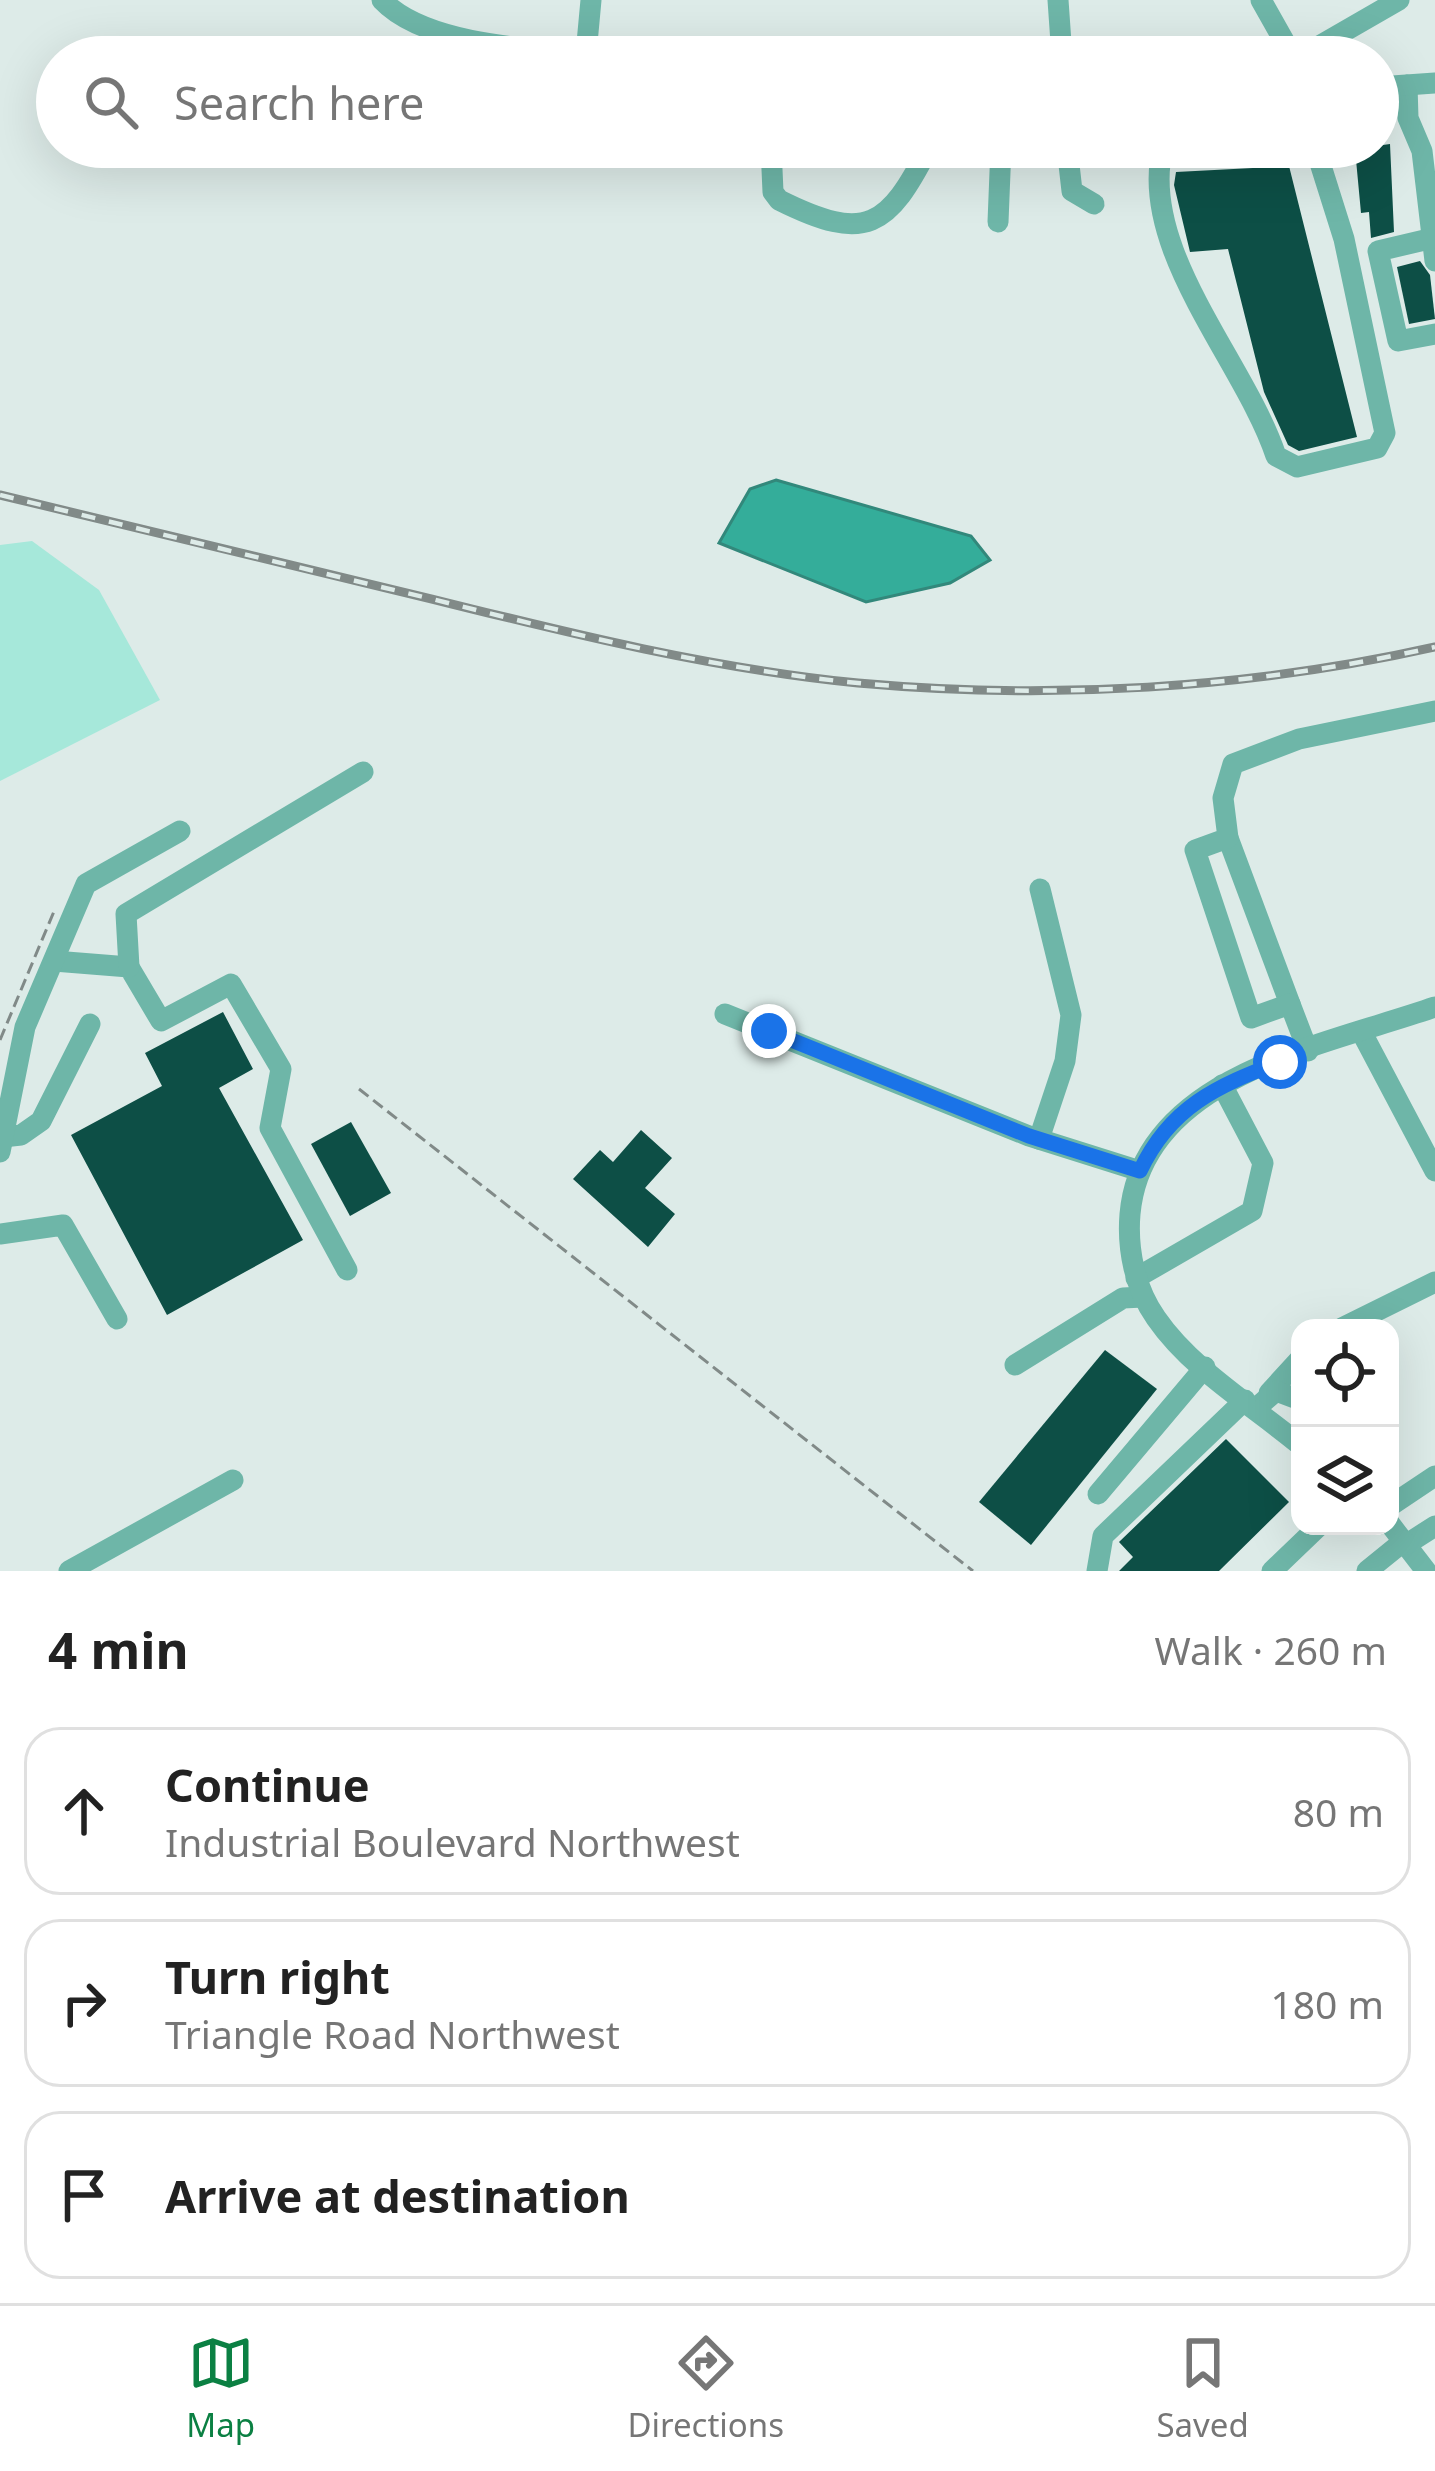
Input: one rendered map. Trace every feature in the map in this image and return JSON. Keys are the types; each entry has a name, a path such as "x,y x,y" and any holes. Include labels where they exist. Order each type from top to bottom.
{"street":[{"path":"588,36 591,0"},
{"path":"1058,0 1061,36"},
{"path":"1261,0 1284,36"},
{"path":"1335,36 1399,0"},
{"path":"389,8 436,33 457,36"},
{"path":"1399,86 1435,83"},
{"path":"1407,85 1408,118 1422,151 1432,250 1378,251 1398,341 1435,334"},
{"path":"772,168 773,192 779,200 846,222 874,223 895,210 918,168"},
{"path":"998,222 999,168"},
{"path":"1069,168 1072,191 1094,204"},
{"path":"1160,168 1157,196 1191,292 1263,417 1276,456 1297,467 1377,448 1385,433 1344,239 1322,168"},
{"path":"1307,1052 1228,838 1223,798 1233,764 1299,740 1435,711"},
{"path":"347,1270 270,1128 281,1069 232,984 161,1021 129,967 126,914 363,772"},
{"path":"2,1144 26,1027 86,884 180,831"},
{"path":"1228,838 1195,850 1251,1018 1290,1004"},
{"path":"1039,1139 1065,1061 1071,1015 1040,890"},
{"path":"54,961 129,967"},
{"path":"1291,1435 1257,1401 1205,1367 1168,1333 1140,1288 1129,1231 1140,1171 1165,1127 1222,1085 1435,1007"},
{"path":"725,1014 1039,1139 1140,1171"},
{"path":"2,1144 41,1121 90,1024"},
{"path":"1363,1033 1435,1171"},
{"path":"1015,1365 1252,1211 1263,1163 1222,1085"},
{"path":"0,1234 63,1225 116,1319"},
{"path":"1360,1319 1435,1282"},
{"path":"1098,1494 1205,1367"},
{"path":"1097,1571 1103,1536 1291,1368"},
{"path":"1257,1401 1282,1390 1291,1395"},
{"path":"1399,1499 1435,1476"},
{"path":"69,1571 233,1480"},
{"path":"1367,1571 1400,1536 1435,1526"},
{"path":"1272,1571 1310,1535"},
{"path":"1400,1536 1426,1571"}],"path":[{"path":"359,1089 974,1571"}],"shaded area":[{"path":"776,480 971,536 990,560 950,583 866,602 719,543 750,489"},
{"path":"32,541 99,590 160,700 0,781 0,545"}],"building":[{"path":"1290,168 1357,437 1299,451 1288,445 1264,392 1228,249 1190,252 1174,185 1176,172"},
{"path":"1357,168 1391,168 1394,232 1371,238 1369,212 1361,213"},
{"path":"1420,261 1430,275 1435,319 1409,324 1397,267"},
{"path":"223,1012 253,1069 219,1088 303,1240 167,1315 71,1135 162,1086 145,1053"},
{"path":"351,1122 391,1193 350,1216 311,1144"},
{"path":"641,1130 672,1158 645,1188 675,1214 648,1247 573,1179 600,1150 613,1162"},
{"path":"1105,1350 1157,1389 1031,1545 979,1502"},
{"path":"1226,1439 1289,1502 1219,1571 1119,1571 1133,1557 1119,1542"}],"railway":[{"path":"0,495 590,637 750,669 858,683 1002,690 1148,687 1293,673 1435,647"}],"route":[{"path":"769,1031 1029,1136 1140,1171 1165,1127 1199,1096 1280,1062"}]}
